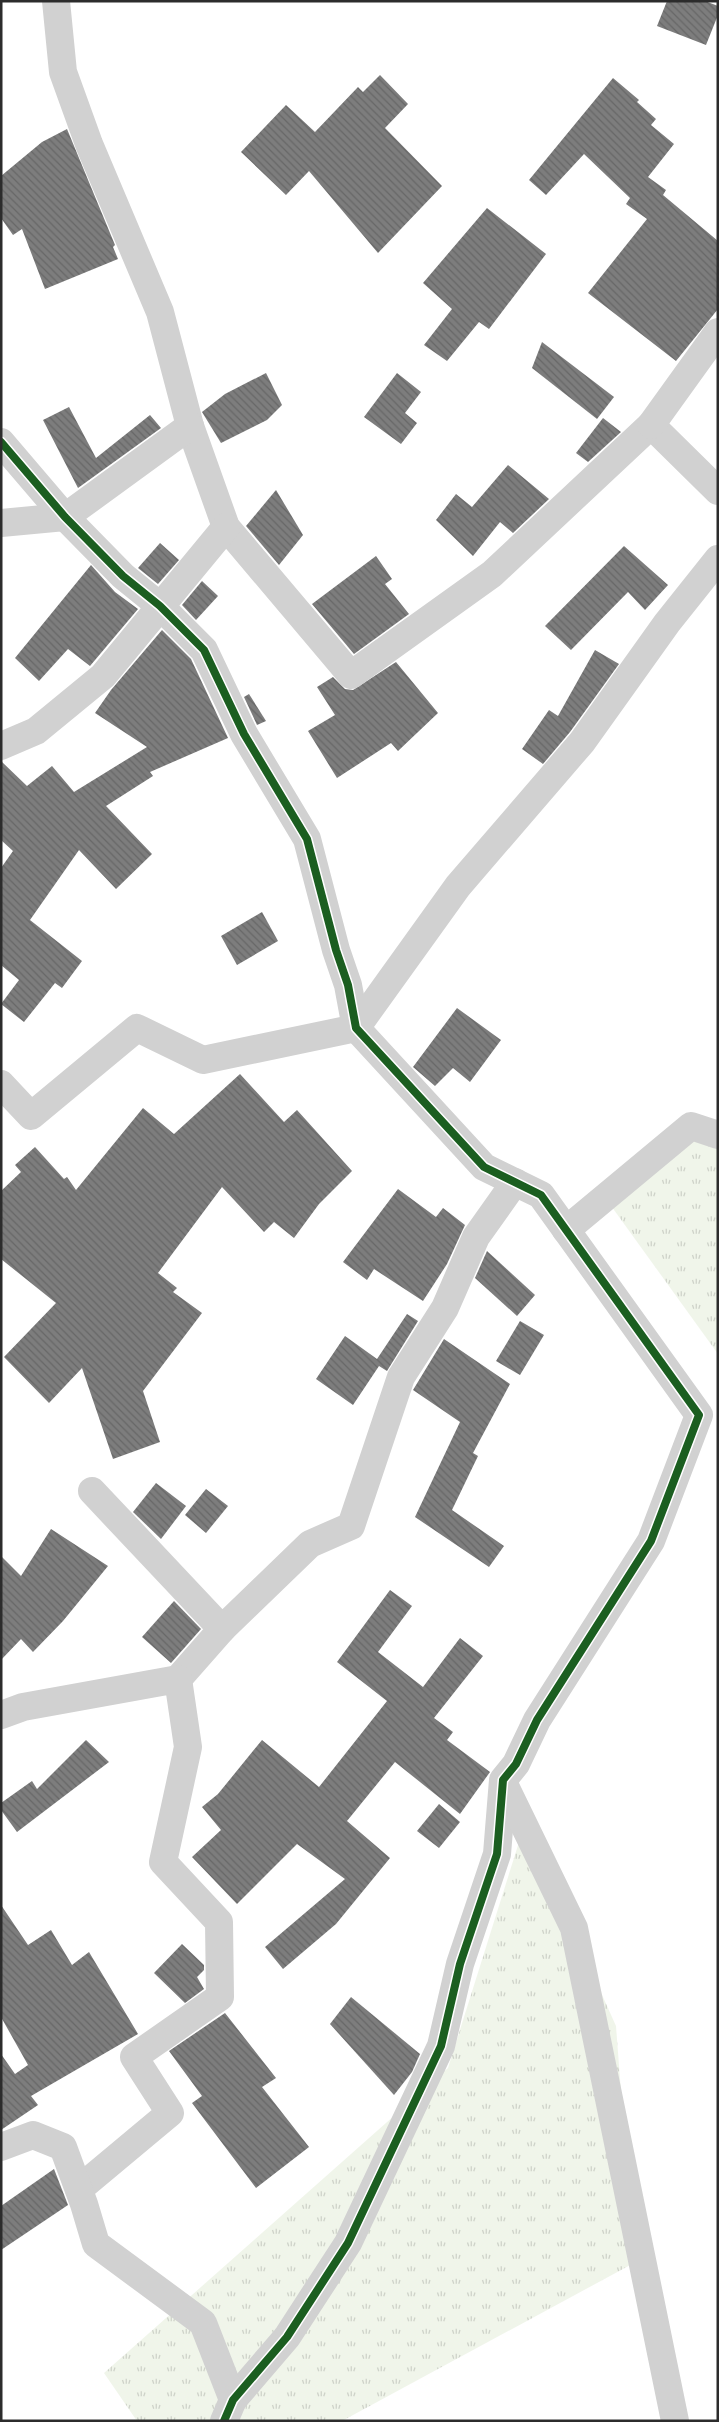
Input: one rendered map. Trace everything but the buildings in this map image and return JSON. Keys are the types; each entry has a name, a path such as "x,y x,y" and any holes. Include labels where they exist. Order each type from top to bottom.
{"street":[{"path":"56,1 63,72 89,144 160,312 190,426 226,527 350,675 492,574 651,425 718,332"},
{"path":"651,425 718,491"},
{"path":"1,523 65,518 190,426"},
{"path":"1,442 65,518 123,576 160,606 204,650 244,734 308,839 336,950 348,985 356,1028 484,1167 541,1195 699,1415 651,1541 537,1720 516,1764 503,1780 497,1854 460,1964 441,2046 348,2243 287,2337 229,2410"},
{"path":"1,746 36,731 102,676 226,527"},
{"path":"1,1084 31,1116 137,1028 203,1060 356,1028 458,886 582,742 667,623 718,558"},
{"path":"566,1230 691,1126 718,1134"},
{"path":"1,1715 24,1706 178,1679 222,1629 310,1544 351,1526 401,1377 445,1308 476,1237 515,1182"},
{"path":"92,1491 222,1629"},
{"path":"78,2189 170,2113 134,2057 220,1997 219,1922 163,1862 188,1747 178,1679"},
{"path":"503,1780 574,1928 675,2421"},
{"path":"1,2146 33,2135 63,2147 96,2244 203,2323 229,2410"}],"green space":[{"path":"697,1124 718,1135 718,1354 609,1203"},
{"path":"525,1823 616,2026 634,2263 342,2421 137,2421 104,2373 448,2068"}],"cycle path":[{"path":"1,442 65,517 123,576 160,606 204,650 244,734 307,839 336,950 348,985 356,1028 484,1167 541,1195 699,1415 651,1541 537,1720 516,1764 503,1780 497,1854 460,1964 441,2046 348,2243 287,2337 233,2400 224,2421"}]}
